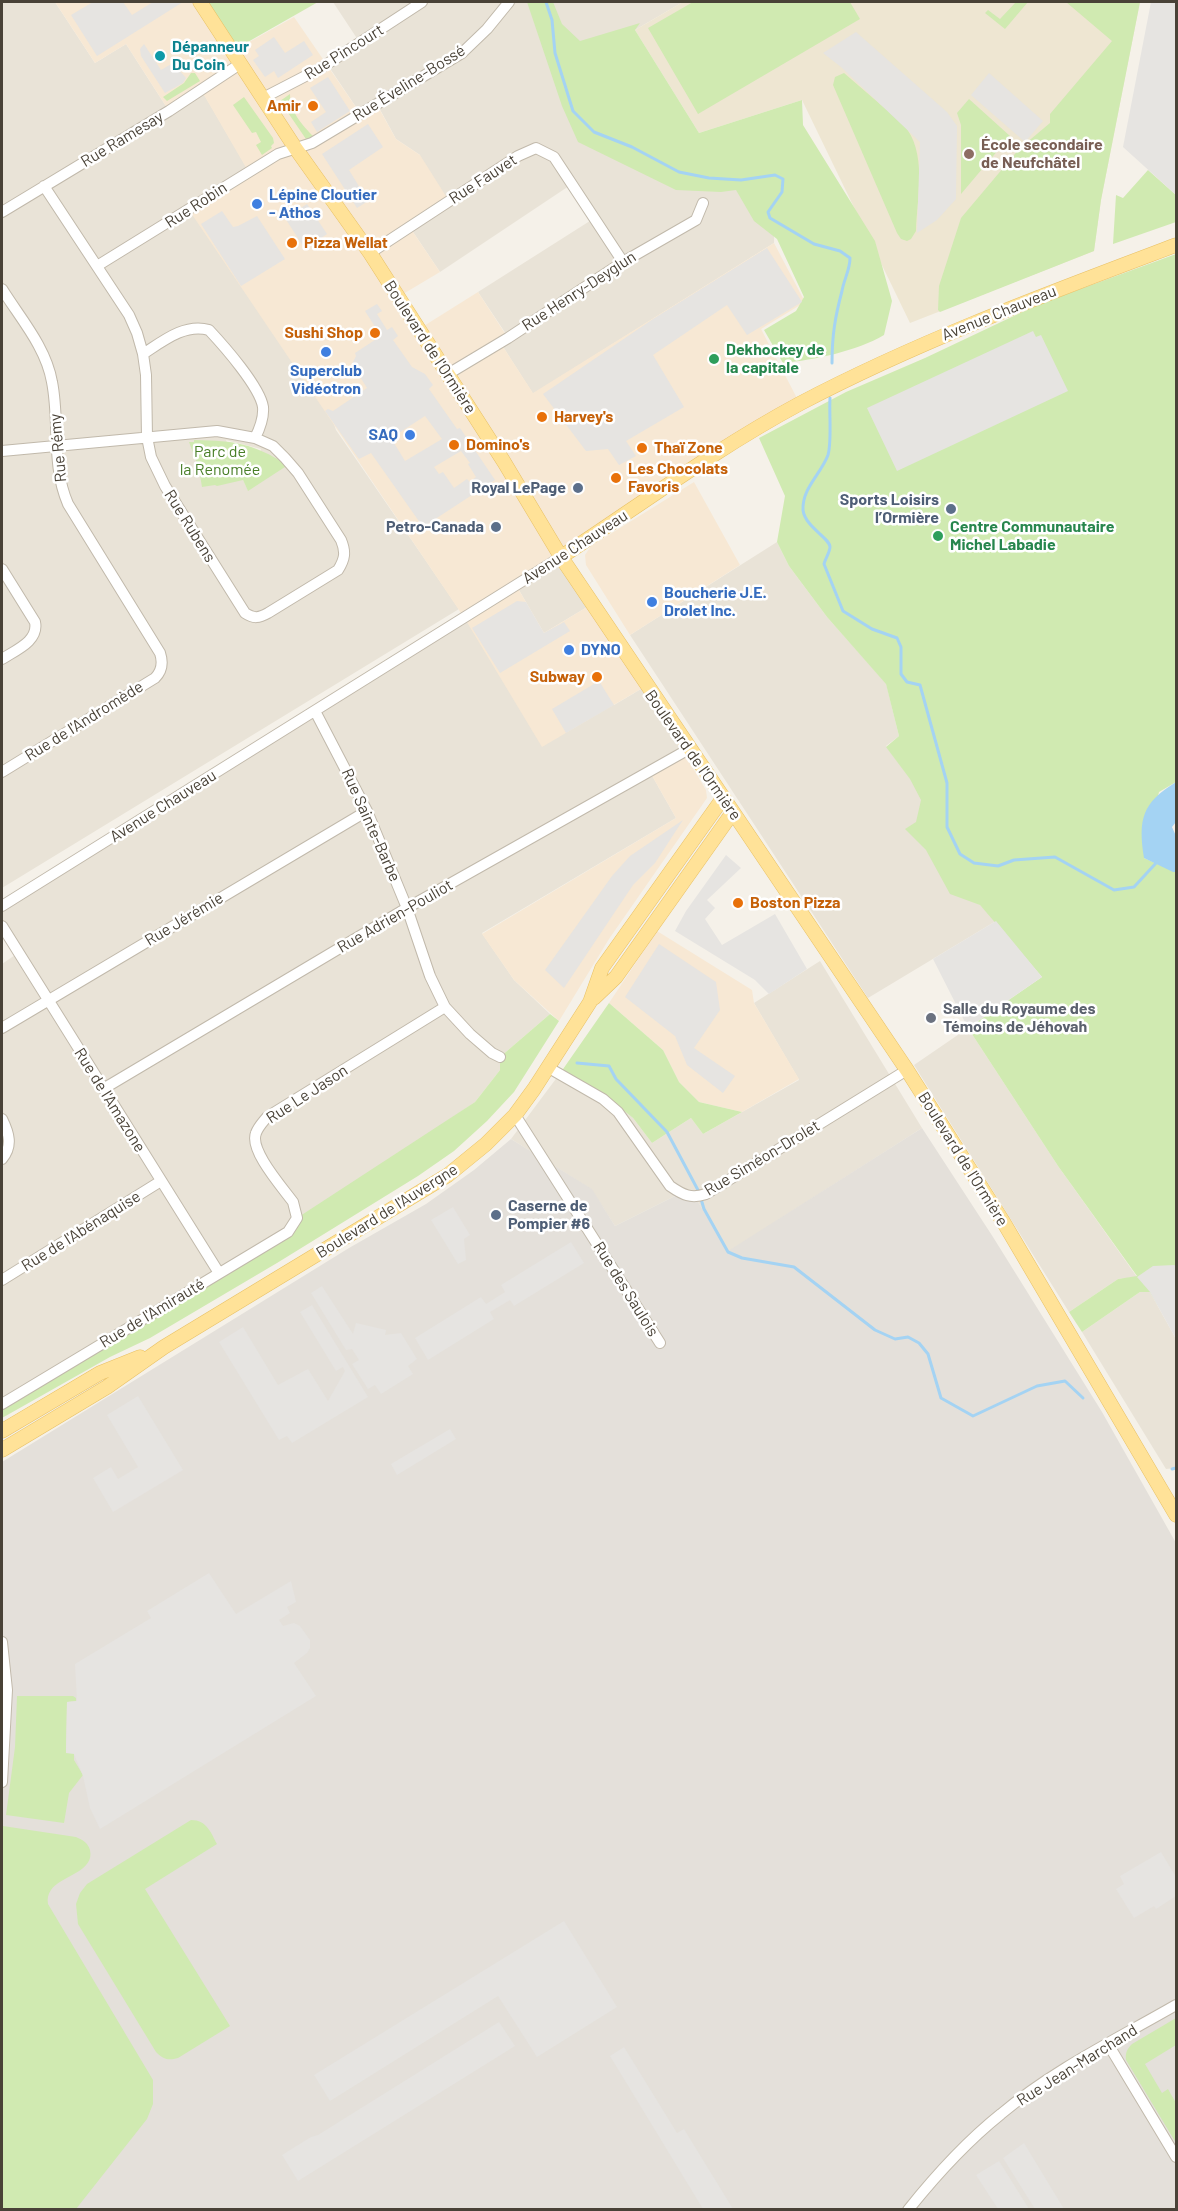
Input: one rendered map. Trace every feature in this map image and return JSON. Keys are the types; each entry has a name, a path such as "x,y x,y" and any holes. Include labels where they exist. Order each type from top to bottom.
{"main road":[{"name":"Boulevard de l'Ormière","path":"200,2 296,149 370,253 561,557 907,1070 1009,1231 1176,1515"},
{"name":"Avenue Chauveau","path":"561,557 716,454 810,399 934,339 1176,245"},
{"name":"Boulevard de l'Auvergne","path":"2,1450 106,1387 164,1347 448,1175 486,1144 515,1115 549,1068 590,1002 602,968 723,798"},
{"name":"Boulevard de l'Auvergne","path":"590,1002 616,977 733,812"},
{"name":"Boulevard de l'Auvergne","path":"2,1431 100,1373 164,1347"}],"street":[{"name":"Rue Pincourt","path":"263,98 321,68 422,2"},
{"name":"Rue Éveline-Bossé","path":"296,149 312,143 462,53 487,29 509,2"},
{"name":"Rue Ramesay","path":"2,212 169,111 240,64"},
{"name":"Rue Fauvet","path":"370,253 518,156 536,148 554,157 623,262"},
{"name":"Rue Robin","path":"97,266 278,154 296,149"},
{"name":"Rue Rubens","path":"44,186 129,315 143,354 146,375 147,437 151,457 165,486 240,606 252,617 259,618 338,570 345,558 345,549 298,473 273,446 255,438"},
{"name":"Rue Henry-Deyglun","path":"448,374 508,338 623,262 696,220 703,203"},
{"name":"Rue Rémy","path":"2,289 43,353 52,379 61,489 160,653 162,666"},
{"path":"2,451 217,431 255,438 263,415 262,404 252,383 209,330 200,327 191,328 164,339 143,354"},
{"name":"Avenue Chauveau","path":"2,906 561,557"},
{"path":"2,569 35,622 36,628 36,633 29,641 2,659"},
{"name":"Rue de l'Andromède","path":"2,772 155,678 162,666"},
{"name":"Rue Sainte-Barbe","path":"315,711 367,811 444,1007 470,1034 500,1057"},
{"name":"Rue Adrien-Pouliot","path":"103,1089 407,908 689,749"},
{"name":"Rue Jérémie","path":"2,1028 367,811"},
{"name":"Rue de l'Amazone","path":"2,926 219,1273"},
{"name":"Rue Le Jason","path":"297,1218 293,1202 258,1152 255,1141 261,1124 267,1117 444,1007"},
{"name":"Rue Siméon-Drolet","path":"549,1068 603,1099 618,1112 670,1186 679,1192 701,1195 907,1070"},
{"name":"Rue des Saulois","path":"515,1115 660,1343"},
{"path":"2,1119 10,1140 2,1159"},
{"name":"Rue de l'Abénaquise","path":"2,1280 161,1181"},
{"name":"Rue de l'Amirauté","path":"2,1404 288,1232 297,1218"},
{"path":"2,1642 7,1690 2,1782"},
{"name":"Rue Jean-Marchand","path":"908,2210 949,2162 1002,2113 1046,2081 1176,2005"},
{"path":"1108,2044 1176,2157"}],"shaded area":[{"path":"2,2 55,2 95,63 126,44 169,111 201,89 249,171 336,430 459,609 2,888","holes":["226,440 261,449 248,490"]},
{"path":"55,2 200,2 233,51 294,17 360,113 376,103 396,139 420,155 449,201 409,226 440,272 398,297 419,329 478,292 508,338 500,342 533,393 774,243 805,302 761,329 800,404 516,585 544,633 592,604 646,686 542,747 465,619 189,210 248,171 201,90 169,111 126,44 95,63"},
{"path":"93,2 123,2 132,15 153,2 183,2 97,56 71,15"},
{"path":"333,2 683,2 561,73 775,201 774,243 533,394 500,342 508,337 478,292 593,219 572,184 440,272 409,226 420,155 396,139 377,104 360,113 327,64 360,43"},
{"name":"École secondaire de Neufchâtel","path":"683,2 1140,2 1101,200 1094,251 910,323 802,100 699,133 635,30"},
{"path":"1151,2 1176,2 1176,195 1123,147"},
{"path":"856,32 947,112 957,126 956,199 937,220 917,233 920,142 841,67 823,53"},
{"path":"274,37 285,53 304,41 313,55 278,78 274,71 265,77 253,60 259,56 255,50"},
{"path":"144,44 161,70 173,63 186,78 183,83 165,93 141,56 140,49"},
{"path":"989,73 1043,121 1025,142 971,95"},
{"path":"328,77 350,111 317,132 311,122 326,112 310,88"},
{"path":"368,124 383,147 349,170 368,201 357,208 322,154"},
{"path":"307,204 327,234 305,249 285,218"},
{"path":"222,211 233,227 257,216 285,259 241,286 201,224"},
{"path":"767,248 802,302 747,335 727,305 653,355 684,407 626,441 636,456 619,465 608,449 586,451 543,394 653,319"},
{"path":"377,304 382,311 377,314 387,330 392,327 398,336 393,340 412,367 425,374 433,385 429,389 457,429 460,428 495,480 423,527 371,453 359,459 325,411 328,409 333,411 367,388 352,364 355,353 381,336 365,311","holes":["425,416 442,439 405,461 391,438","461,451 476,477 470,482 467,479 454,488 443,472 439,474 434,467"]},
{"path":"1033,331 1036,337 1041,335 1068,391 897,471 867,408"},
{"path":"694,482 740,565 630,635 586,565 585,555 591,546"},
{"path":"777,542 789,566 827,617 886,683 899,736 886,746 935,811 906,829 996,921 868,998 630,635"},
{"path":"561,557 592,604 544,633 516,585"},
{"path":"517,601 526,602 544,633 564,622 570,631 500,673 472,628"},
{"path":"465,619 614,705 646,686 689,749 650,772 676,818 482,933 514,980 550,1014 500,1057 500,1070 475,1102 294,1226 2,1404 2,964 18,953 2,926 2,906"},
{"path":"599,681 614,705 566,733 552,709"},
{"path":"685,755 706,790 707,798 609,939 559,1021 514,980 482,934 676,818 651,774"},
{"path":"683,820 655,863 633,885 564,988 545,970 612,876 630,856"},
{"path":"726,855 741,868 707,900 715,908 705,919 722,945 775,914 807,969 769,994 755,980 675,931 686,911"},
{"path":"996,921 1042,977 968,1028 933,959"},
{"path":"657,931 752,990 754,1003 799,1079 742,1112 699,1102 679,1082 663,1050 609,1003"},
{"path":"659,944 716,982 720,1010 694,1048 735,1076 723,1093 687,1065 675,1036 625,997"},
{"path":"820,961 922,1128 728,1252 695,1197 675,1196 615,1226 591,1189 511,1139 561,1072 618,1106 633,1118 652,1143 691,1118 703,1134 799,1080 754,1003"},
{"path":"968,1028 1058,1166 1137,1277 1118,1279 1069,1312 914,1065"},
{"path":"922,1128 1102,1412 1176,1543 1176,2209 2,2210 2,1462 349,1248 426,1204 474,1170 511,1139 592,1189 615,1226 675,1196 695,1197 728,1251"},
{"path":"453,1207 470,1235 464,1239 466,1260 458,1264 431,1220"},
{"path":"571,1242 584,1263 514,1306 510,1300 490,1312 494,1319 428,1360 415,1338 481,1297 486,1304 505,1292 501,1285"},
{"path":"1153,1266 1176,1266 1176,1339 1150,1292 1137,1277"},
{"path":"322,1286 353,1334 356,1323 386,1330 385,1335 401,1333 417,1359 408,1366 413,1374 381,1394 375,1385 368,1389 352,1364 359,1360 352,1349 346,1350 311,1293"},
{"path":"1140,1292 1150,1292 1176,1339 1176,1468 1166,1469 1082,1332"},
{"path":"312,1305 368,1397 292,1443 287,1436 279,1440 219,1342 243,1327 278,1385 308,1369 328,1401 345,1371 343,1367 336,1371 300,1312"},
{"path":"138,1396 183,1470 113,1512 93,1478 111,1467 118,1479 138,1467 107,1415"},
{"path":"450,1429 456,1439 397,1475 391,1464"},
{"path":"209,1573 236,1614 291,1581 296,1602 287,1607 290,1613 279,1620 283,1626 294,1623 300,1626 310,1640 307,1653 294,1663 316,1696 100,1829 90,1808 83,1776 74,1754 66,1753 67,1702 77,1701 75,1664 151,1618 147,1611"},
{"path":"1161,1852 1176,1877 1176,1896 1156,1909 1154,1906 1134,1918 1116,1889 1124,1884 1120,1876"},
{"path":"564,1921 617,2007 537,2057 498,1996 330,2101 314,2075"},
{"path":"499,2022 515,2046 298,2181 282,2155"},
{"path":"624,2047 677,2133 684,2129 733,2209 703,2209 610,2056"},
{"path":"1024,2143 1064,2209 1035,2209 1003,2158"},
{"path":"999,2161 1029,2209 998,2209 976,2175"}],"green space":[{"path":"200,2 318,2 232,51"},
{"path":"527,2 553,2 562,24 580,41 640,23 635,30 699,133 802,100 803,125 875,241 892,301 884,335 861,346 835,354 783,363 764,330 796,311 804,297 777,239 754,221 736,190 721,192 676,190 578,142 562,106"},
{"path":"693,2 850,2 860,19 698,114 648,28"},
{"path":"1016,2 1028,2 1005,29 985,13 988,10 1000,19"},
{"path":"1066,2 1140,2 1101,200 1094,251 940,312 938,310 939,286 961,218 1025,142 1025,144 1050,123 1050,114 1112,41"},
{"path":"191,73 195,73 200,81 167,101 163,97 184,83"},
{"path":"844,73 903,124 916,148 919,190 916,231 907,241 901,239 897,233 833,85 835,77"},
{"path":"290,94 294,112 314,137 308,142 280,101"},
{"path":"244,97 273,138 272,148 262,155 256,145 261,142 256,132 252,133 233,105"},
{"path":"969,99 1010,136 961,194 961,125 957,113"},
{"path":"1148,170 1176,195 1176,222 1113,244 1116,195 1123,198"},
{"path":"1176,254 1176,782 1159,792 1144,858 1176,872 1176,1336 1150,1292 1140,1292 1082,1332 1069,1312 1118,1279 1137,1276 1058,1166 968,1028 1042,977 980,905 950,894 926,850 905,829 916,822 921,800 910,779 886,747 899,736 886,684 827,617 789,566 777,542 785,496 759,438 846,392 925,358 1037,305"},
{"name":"Parc de la Renomée","path":"194,440 222,441 243,445 264,452 288,465 248,491 243,480 202,487 199,469 189,442 194,442"},
{"path":"609,1003 663,1050 679,1082 699,1102 742,1112 703,1134 691,1118 652,1143 633,1118 618,1106 561,1072"},
{"path":"550,1014 559,1021 514,1092 454,1151 418,1176 277,1263 150,1338 110,1357 2,1418 2,1404 288,1232 297,1218 475,1102 500,1070 500,1057"},
{"path":"17,1696 73,1696 76,1698 76,1701 67,1702 66,1752 74,1753 74,1760 83,1775 69,1793 64,1823 6,1815 15,1747"},
{"path":"191,1820 205,1825 217,1844 145,1889 230,2026 178,2058 168,2059 156,2052 78,1924 76,1904 87,1884"},
{"path":"3,1826 76,1837 88,1845 90,1857 87,1864 55,1885 49,1893 48,1904 153,2080 153,2104 147,2119 76,2209 2,2209"},
{"path":"1176,2018 1176,2045 1145,2064 1162,2093 1168,2089 1176,2103 1176,2143 1126,2058 1127,2051 1132,2044"}],"water":[{"path":"1176,782 1176,822 1172,827 1176,836 1176,872 1173,872 1144,858 1142,833 1145,813 1149,805"}],"waterway":[{"path":"546,2 552,20 555,53 573,111 594,132 632,147 679,172 709,178 741,180 775,175 783,179 782,192 768,212 770,218 814,244 840,251 850,258 836,318 832,363"},
{"path":"830,398 828,455 809,488 803,510 808,522 829,544 830,549 824,564 843,611 872,629 897,638 901,647 901,674 907,682 920,685 947,783 947,827 960,854 974,863 998,866 1014,860 1055,857 1114,890 1134,887 1157,862"},
{"path":"577,1063 609,1066 616,1079 667,1132 699,1192"},
{"path":"701,1199 704,1209 728,1252 742,1258 794,1267 875,1330 895,1339 908,1337 919,1343 928,1354 941,1398 973,1416 1037,1386 1065,1381 1083,1398"},
{"path":"1172,1469 1176,1468"}],"place":[{"name":"Dépanneur Du Coin","path":"160,56"},
{"name":"Amir","path":"313,106"},
{"name":"École secondaire de Neufchâtel","path":"969,154"},
{"name":"Lépine Cloutier - Athos","path":"257,204"},
{"name":"Pizza Wellat","path":"292,243"},
{"name":"Sushi Shop","path":"375,333"},
{"name":"Superclub Vidéotron","path":"326,352"},
{"name":"Dekhockey de la capitale","path":"714,359"},
{"name":"Harvey's","path":"542,417"},
{"name":"SAQ","path":"410,435"},
{"name":"Domino's","path":"454,445"},
{"name":"Thaï Zone","path":"642,448"},
{"name":"Les Chocolats Favoris","path":"616,478"},
{"name":"Royal LePage","path":"578,488"},
{"name":"Sports Loisirs l’Ormière","path":"951,509"},
{"name":"Petro-Canada","path":"496,527"},
{"name":"Centre Communautaire Michel Labadie","path":"938,536"},
{"name":"Boucherie J.E. Drolet Inc.","path":"652,602"},
{"name":"DYNO","path":"569,650"},
{"name":"Subway","path":"597,677"},
{"name":"Boston Pizza","path":"738,903"},
{"name":"Salle du Royaume des Témoins de Jéhovah","path":"931,1018"},
{"name":"Caserne de Pompier #6","path":"496,1215"}]}
